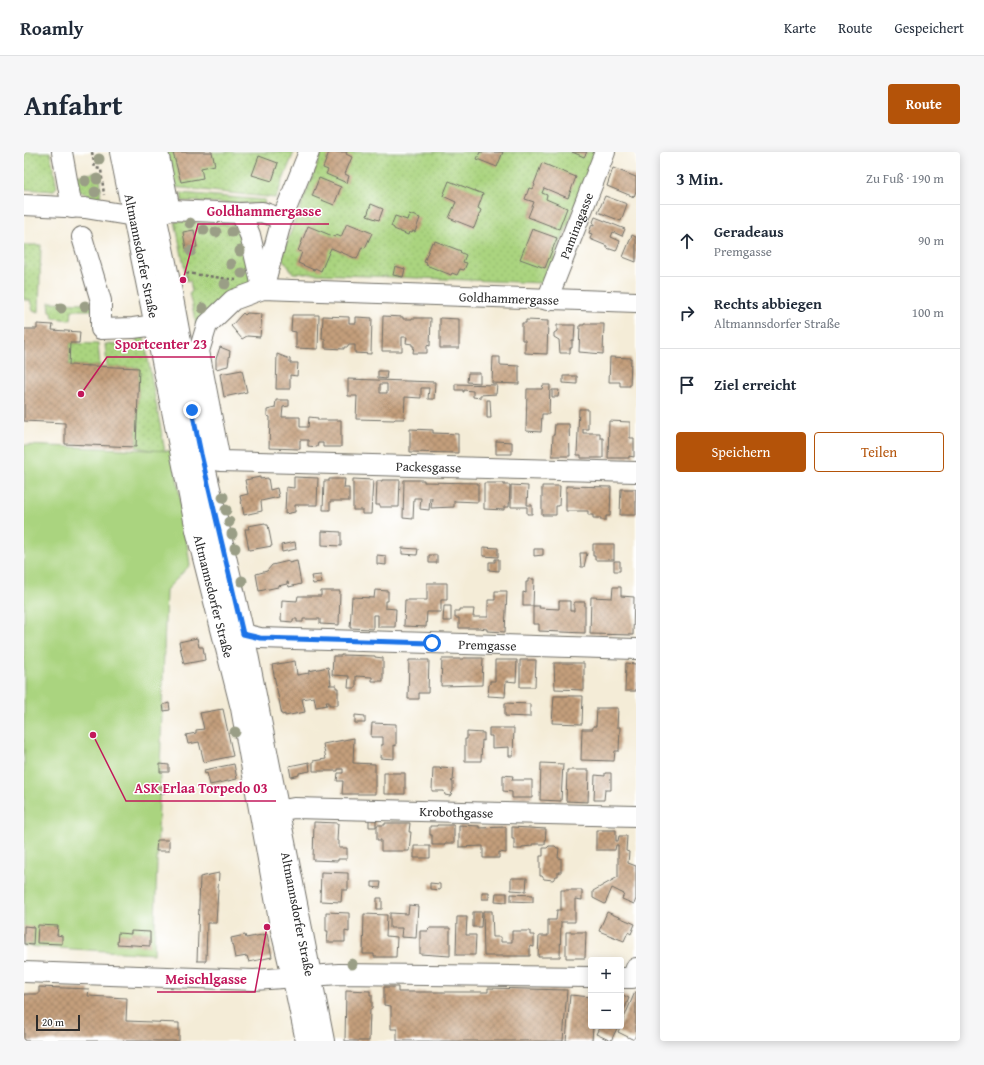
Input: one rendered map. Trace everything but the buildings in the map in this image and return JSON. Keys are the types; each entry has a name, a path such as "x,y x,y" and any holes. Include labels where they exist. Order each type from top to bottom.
{"main road":[{"name":"Altmannsdorfer Straße","path":"121,152 153,213 156,324 197,530 269,813"},
{"name":"Altmannsdorfer Straße","path":"142,152 201,454 243,634 269,813 301,976 307,1041"},
{"name":"Altmannsdorfer Straße","path":"301,976 323,1041"}],"street":[{"path":"62,152 72,208"},
{"name":"Altmannsdorfer Straße","path":"153,213 158,152"},
{"path":"262,289 282,219 309,152"},
{"name":"Paminagasse","path":"547,300 605,152"},
{"path":"24,205 244,219 262,212 282,219"},
{"path":"244,219 250,235 262,289"},
{"path":"82,237 101,301 100,329 133,328 156,324"},
{"name":"Goldhammergasse","path":"220,460 199,351 207,325 233,300 262,289 636,302"},
{"name":"Packesgasse","path":"220,460 636,472"},
{"name":"Premgasse","path":"243,634 260,638 636,649"},
{"name":"Krobothgasse","path":"269,813 302,808 636,816"},
{"path":"24,972 254,980 301,976 355,975 588,977"}],"path":[{"path":"92,152 95,168 101,169 106,211"},
{"path":"166,271 249,282 262,289"}],"green space":[{"path":"24,152 50,152 57,187 53,191 24,189"},
{"path":"166,152 294,152 276,198 173,187"},
{"path":"322,152 596,152 546,281 542,283 293,273 281,257"},
{"path":"94,173 101,175 100,200 79,191 75,176"},
{"path":"181,193 265,200 264,205 182,201"},
{"path":"175,221 241,225 251,284 198,332 189,293 192,292 190,280 187,281"},
{"path":"24,245 41,245 39,312 33,311 30,300 24,300"},
{"path":"49,302 90,303 93,310 72,310 71,320 53,318 52,312 50,311"},
{"path":"136,331 143,332 186,566 157,451 136,447 139,368 107,367 105,344 137,346"},
{"path":"70,343 98,344 100,366 69,365"},
{"path":"24,445 173,451 190,565 166,590 154,954 24,946"}],"place":[{"name":"Goldhammergasse","path":"183,280"},
{"name":"Sportcenter 23","path":"81,394"},
{"name":"ASK Erlaa Torpedo 03","path":"93,735"},
{"name":"Meischlgasse","path":"267,927"}],"route":[{"path":"192,410 243,634 260,638 432,643"}]}
